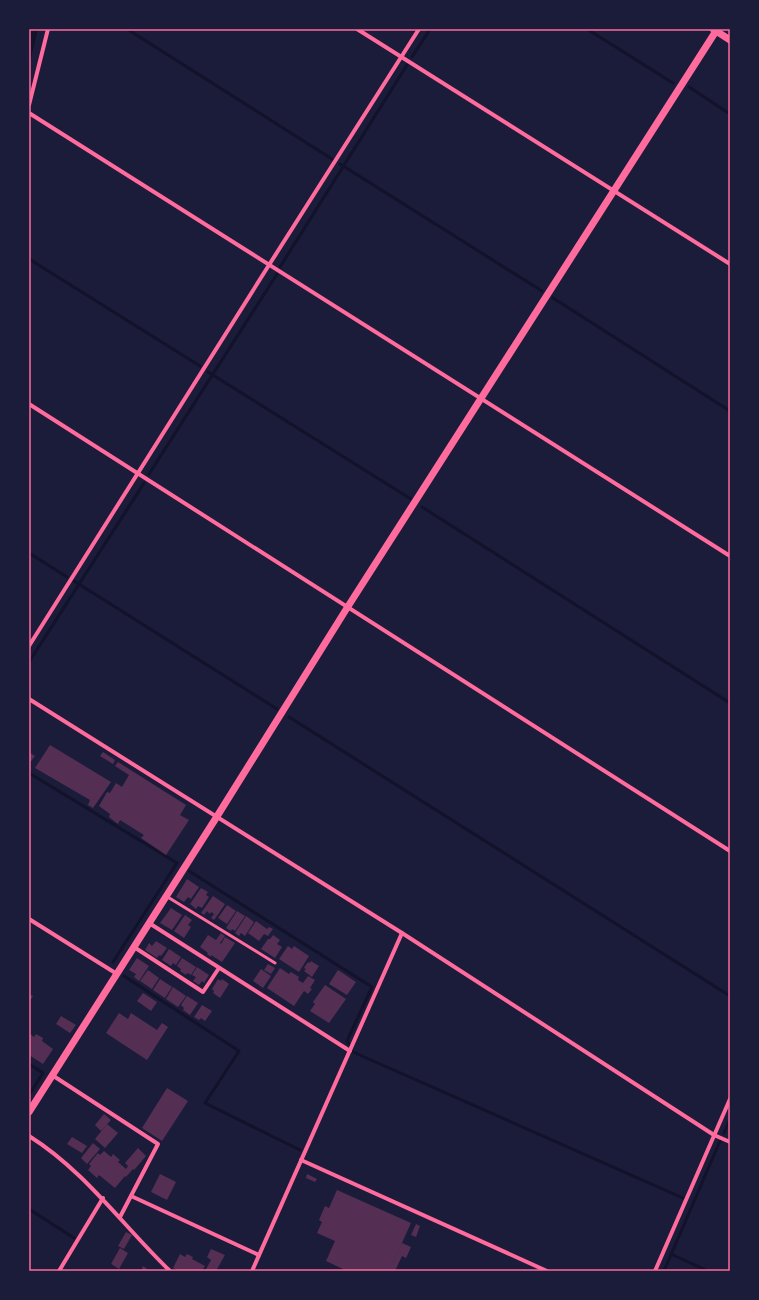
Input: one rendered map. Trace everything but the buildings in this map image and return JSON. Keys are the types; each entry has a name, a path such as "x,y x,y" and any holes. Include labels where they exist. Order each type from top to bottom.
{"street":[{"path":"29,105 48,29"},
{"path":"357,29 730,264"},
{"path":"29,646 269,265 420,29"},
{"path":"29,1112 216,818 347,608 715,30 730,40"},
{"path":"29,113 730,556"},
{"path":"29,404 730,851"},
{"path":"29,699 216,818 402,933 714,1135 730,1142"},
{"path":"29,919 117,974"},
{"path":"149,923 350,1051"},
{"path":"252,1271 402,933"},
{"path":"134,947 203,992 219,968"},
{"path":"52,1075 158,1144 120,1218"},
{"path":"655,1271 730,1099"},
{"path":"29,1136 48,1148 103,1198 170,1271"},
{"path":"301,1160 547,1271"},
{"path":"131,1196 259,1255"},
{"path":"59,1271 103,1198"}],"lane":[{"path":"166,896 275,963"}],"shaded area":[{"path":"29,29 38,29 29,66"}],"waterway":[{"path":"127,29 332,159"},
{"path":"412,57 430,29"},
{"path":"587,29 673,83"},
{"path":"280,267 407,65"},
{"path":"689,87 730,114"},
{"path":"340,164 542,291"},
{"path":"29,259 200,366"},
{"path":"149,474 277,274"},
{"path":"553,298 730,411"},
{"path":"208,372 411,499"},
{"path":"29,662 144,483"},
{"path":"422,507 730,703"},
{"path":"29,553 67,577"},
{"path":"74,581 277,709"},
{"path":"289,717 730,996"},
{"path":"29,773 177,863 113,962"},
{"path":"189,871 372,987 347,1041 349,1044"},
{"path":"124,976 239,1051 205,1103 300,1150"},
{"path":"353,1052 683,1198"},
{"path":"29,1064 43,1073 29,1095"},
{"path":"724,1133 730,1119"},
{"path":"664,1271 720,1141"},
{"path":"29,1209 74,1238"},
{"path":"671,1254 708,1271"}]}
